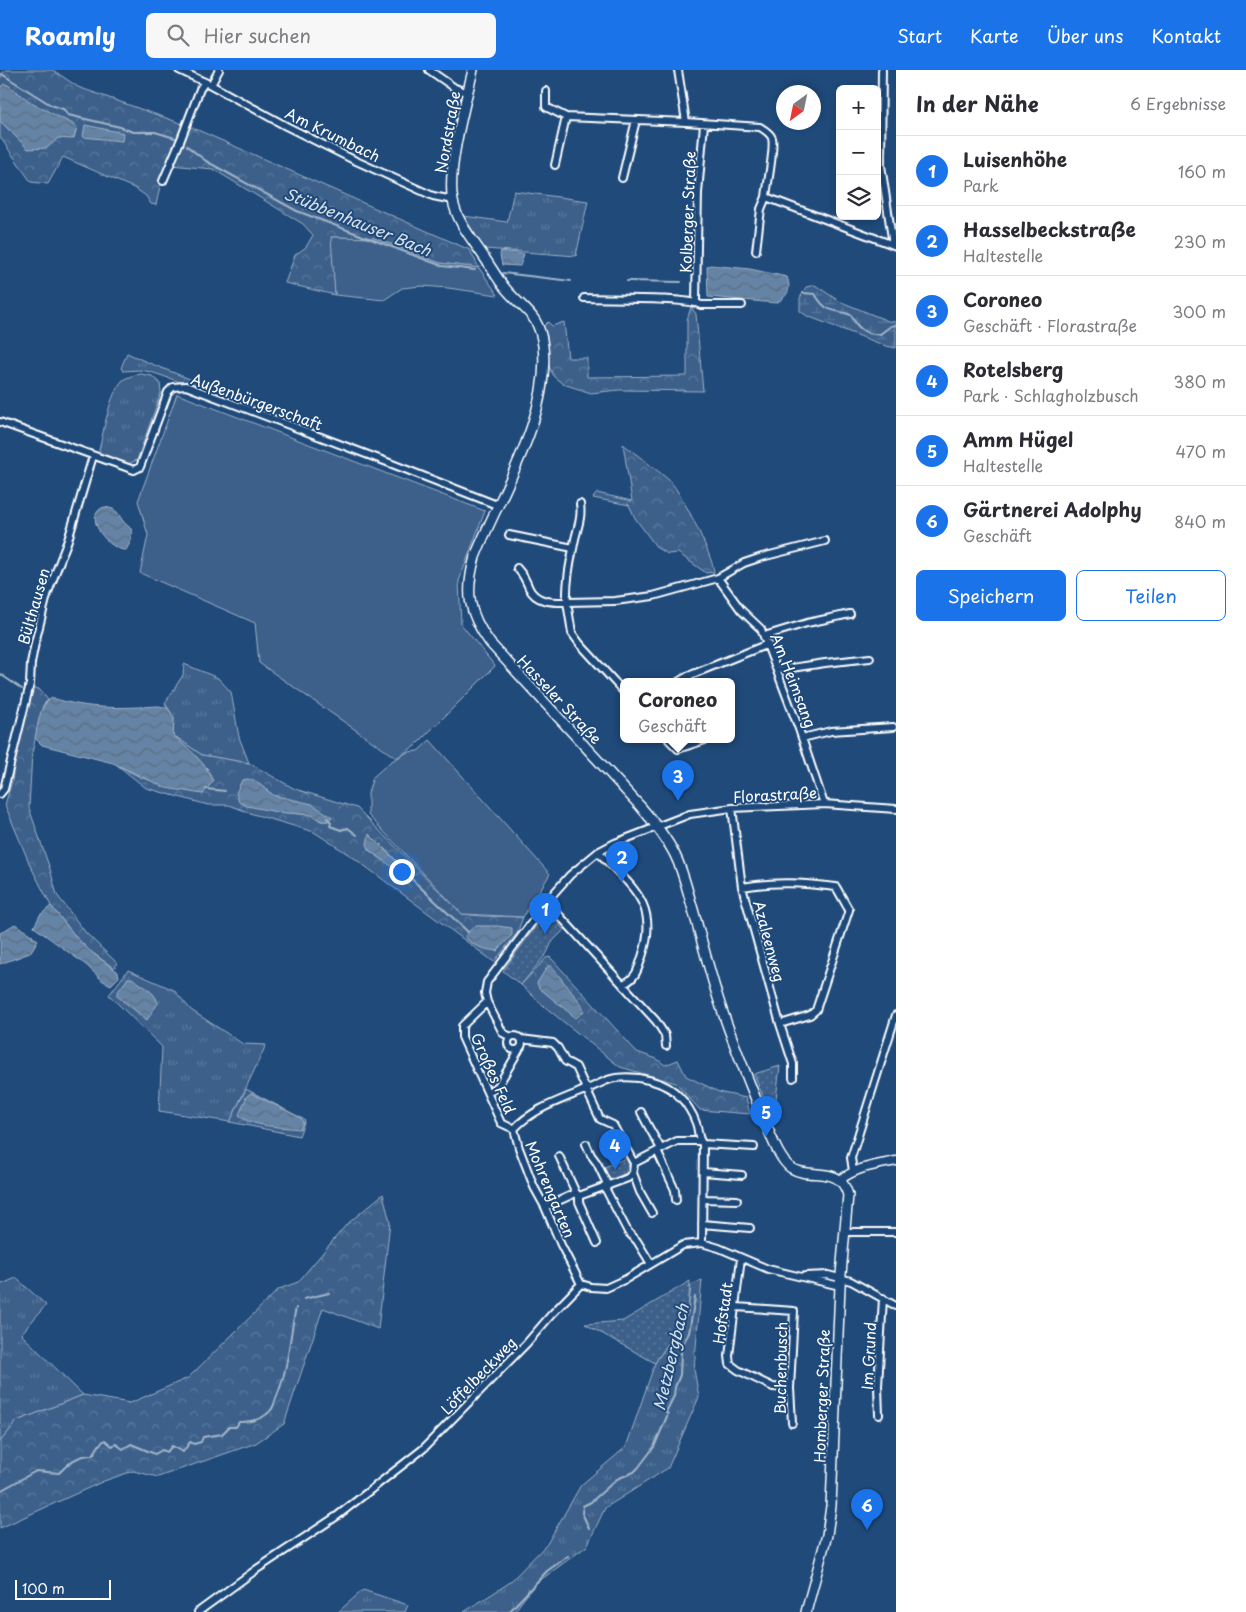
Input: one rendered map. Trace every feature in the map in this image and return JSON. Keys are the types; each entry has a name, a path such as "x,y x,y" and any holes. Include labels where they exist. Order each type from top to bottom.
{"main road":[{"name":"Nordstraße","path":"453,200 452,185 455,156 474,70"},
{"name":"Hasseler Straße","path":"453,200 461,222 502,285 535,318 541,332 543,348 543,374 535,416 524,446 474,557 470,572 470,601 474,618 490,642 657,827 676,857 688,891 719,1000 773,1139 790,1167 797,1170 830,1175 840,1180"},
{"name":"Homberger Straße","path":"806,1612 827,1535 831,1506 840,1282 848,1195 840,1180"}],"street":[{"name":"Am Krumbach","path":"178,70 208,83 320,144 434,196 453,200"},
{"path":"163,181 200,89 219,70"},
{"path":"429,70 455,88 468,92"},
{"path":"678,70 686,122"},
{"path":"880,130 882,70"},
{"path":"546,91 546,107 566,117 760,127 767,131 772,138 772,147 766,197 761,209 756,250"},
{"path":"555,165 566,117"},
{"path":"622,178 636,120"},
{"name":"Kolberger Straße","path":"696,302 698,193 704,124"},
{"path":"881,167 895,246"},
{"path":"766,197 895,246"},
{"path":"584,298 696,302 701,305 742,305"},
{"name":"Außenbürgerschaft","path":"0,422 130,470 138,469 168,392 173,388 186,386 497,505"},
{"name":"Bülthausen","path":"0,794 4,789 30,684 31,663 47,595 68,540 94,456"},
{"path":"580,504 581,522 573,548 566,587 572,633 620,688"},
{"path":"509,535 573,548"},
{"path":"518,568 526,577 530,590 538,598 552,603 615,601 653,596 718,578 744,563 825,541"},
{"name":"Am Heimsang","path":"718,578 741,610 761,628 778,670 824,804"},
{"path":"764,636 807,623 850,614"},
{"path":"692,678 768,644"},
{"path":"778,670 870,658"},
{"path":"802,738 832,731 893,727"},
{"path":"672,743 678,749 696,743"},
{"name":"Florastraße","path":"487,1002 487,982 547,902 570,875 598,852 615,843 690,814 732,808 824,804 896,809"},
{"name":"Azaleenweg","path":"732,808 742,887 793,1064 793,1078"},
{"path":"598,852 636,892 647,912 648,931 643,955 634,977 631,981 624,984"},
{"path":"742,887 800,882 836,888 849,910 816,1010 810,1015 780,1024"},
{"path":"547,902 656,1020 665,1035 666,1046"},
{"path":"487,1002 503,1033 521,1039 554,1043 565,1061 576,1066 600,1119 613,1125 634,1163 633,1173 640,1192 652,1213"},
{"name":"Großes Feld","path":"487,1002 462,1026 462,1037 501,1123 514,1129"},
{"path":"853,1169 851,1158 896,1015"},
{"path":"511,1037 507,1042 508,1047 513,1051 519,1050"},
{"path":"488,1092 498,1086 522,1045 521,1039"},
{"name":"Mohrengarten","path":"581,1284 534,1187 514,1129 523,1119 563,1098 613,1078 630,1077 667,1087 679,1095 689,1109 696,1123 701,1142 703,1172 701,1178 701,1194 703,1199 702,1243"},
{"path":"640,1112 648,1129 653,1132 675,1190 676,1200"},
{"path":"634,1163 677,1140 754,1148"},
{"path":"586,1144 597,1163 628,1232 637,1241 651,1264"},
{"path":"559,1156 578,1195 597,1243"},
{"path":"840,1180 853,1169 896,1161"},
{"path":"703,1172 742,1175"},
{"path":"545,1207 628,1178 633,1173"},
{"path":"703,1199 737,1200"},
{"path":"702,1224 750,1228"},
{"path":"844,1232 896,1232"},
{"path":"581,1284 606,1288 626,1279 683,1246 702,1243 719,1248 768,1269 796,1276 828,1275 840,1282 861,1285 896,1306"},
{"name":"Hofstadt","path":"742,1258 729,1356 730,1364 738,1370 773,1387 790,1388"},
{"name":"Löffelbeckweg","path":"198,1612 269,1560 337,1516 423,1449 526,1344 551,1314 581,1284"},
{"name":"Im Grund","path":"879,1416 878,1386 883,1298"},
{"name":"Buchenbusch","path":"736,1307 794,1311 790,1388 792,1423"}],"green space":[{"path":"5,70 53,70 78,87 183,124 163,172 156,205 151,204 146,196 136,189 63,157 48,184 31,182 0,137 0,78"},
{"path":"191,127 470,250 479,268 440,263 374,238 332,237 335,295 285,283 295,255 306,247 313,235 303,224 213,169 170,165"},
{"path":"514,191 588,201 576,256 485,249 463,216 507,222"},
{"path":"331,237 374,238 440,263 479,268 498,295 422,286 402,288 384,300 335,295"},
{"path":"815,285 839,301 888,321 896,322 896,348 886,346 807,316 800,311 800,298 806,287"},
{"path":"691,307 696,314 703,391 619,390 591,393 563,384 554,377 547,362 543,327 548,322 552,326 564,322 568,358 587,358 587,377 687,376 687,320"},
{"path":"127,353 200,383 198,388 151,372 140,370 123,371 121,368"},
{"path":"141,374 152,376 160,383 161,393 137,460 128,464 102,456 99,450 105,423 118,386 123,380"},
{"path":"177,394 485,511 459,581 461,624 495,666 415,746 396,758 259,663 255,623 140,573 148,535 138,501"},
{"path":"623,444 675,487 703,539 714,572 706,573 678,553 668,554 657,548 635,518 629,505 593,498 597,493 632,501"},
{"path":"184,664 218,678 231,692 239,737 249,763 202,755 173,735 174,718 165,703 183,675"},
{"path":"25,685 39,689 48,700 43,705 32,753 29,808 57,895 86,933 118,964 114,968 90,951 51,906 30,865 5,805 12,781"},
{"path":"173,735 202,755 249,763 295,789 357,808 462,914 523,917 517,933 494,962 354,858 314,832 229,805 208,805 146,788 117,765 142,778 203,794 208,769","holes":["255,781 273,795 288,800 328,821 321,821 312,815 277,812","381,844 405,870 400,872 370,851"]},
{"path":"430,740 550,874 523,917 462,914 368,815 368,793 373,777 390,762 408,752 418,751"},
{"path":"549,916 554,918 564,930 552,942 547,953 521,985 503,971 542,918"},
{"path":"550,957 637,1052 657,1059 665,1065 678,1060 686,1076 719,1092 746,1098 750,1114 700,1110 676,1083 620,1067 545,1007 521,985 546,958"},
{"path":"128,970 174,990 191,1010 243,1044 266,1045 230,1122 159,1111 162,1047 109,995"},
{"path":"780,1066 775,1107 767,1107 754,1074"},
{"path":"246,1089 305,1120 299,1136 230,1122"},
{"path":"626,1158 629,1165 626,1173 609,1181 602,1168"},
{"path":"383,1194 390,1222 378,1329 323,1308 284,1424 256,1443 158,1477 133,1471 104,1481 0,1528 0,1442 17,1421 83,1395 130,1403 188,1378 279,1289 298,1282 346,1225"},
{"path":"16,1278 46,1305 21,1334 83,1395 17,1421 0,1442 0,1285"},
{"path":"702,1280 694,1369 699,1397 668,1468 605,1508 587,1546 535,1584 514,1612 464,1612 509,1583 547,1544 581,1485 626,1447 655,1363 688,1313 691,1285"},
{"path":"690,1281 688,1313 655,1363 585,1324 623,1321"},
{"path":"363,1590 408,1605 405,1612 338,1612"}],"water":[{"path":"4,84 33,104 75,125 77,127 74,138 58,138 47,148 28,149 0,121 0,88"},
{"path":"85,125 123,133 122,141 83,137"},
{"path":"501,251 524,254 520,266 502,265"},
{"path":"710,265 750,269 787,277 788,293 776,303 708,297 707,267"},
{"path":"104,507 116,511 132,530 131,541 126,550 112,545 96,525 95,518 98,511"},
{"path":"52,698 80,705 118,708 159,706 168,708 174,718 173,735 201,761 213,781 203,794 166,788 113,763 42,745 35,738 38,722 44,705"},
{"path":"242,780 255,781 273,795 312,804 332,817 328,821 321,821 312,815 277,812 247,806 239,802 236,793"},
{"path":"369,834 405,870 400,872 370,851 367,844"},
{"path":"51,906 90,951 118,972 119,977 111,985 103,981 86,965 34,927 40,915"},
{"path":"15,924 33,936 32,938 38,940 30,953 0,964 0,933"},
{"path":"475,926 512,928 512,935 497,951 484,949 472,944 465,937"},
{"path":"548,966 551,966 582,1005 584,1011 576,1018 539,988 537,983"},
{"path":"128,978 132,978 147,989 154,995 158,1003 147,1020 117,996 117,993"},
{"path":"251,1093 301,1118 303,1122 300,1129 268,1126 244,1119 239,1115 247,1096"}],"waterway":[{"name":"Stübbenhauser Bach","path":"0,73 51,105 63,109 68,115 120,127 133,132 155,132 175,138"},
{"name":"Stübbenhauser Bach","path":"187,146 206,161 297,211 442,266 475,270"},
{"name":"Stübbenhauser Bach","path":"503,273 571,281"},
{"name":"Stübbenhauser Bach","path":"627,281 681,282"},
{"name":"Stübbenhauser Bach","path":"803,293 815,294 826,308 851,315 856,324 866,332 880,334 891,326 896,325"},
{"path":"0,674 22,689"},
{"path":"206,789 225,791"},
{"path":"327,818 331,822 330,826 341,830 348,828 357,835"},
{"path":"402,870 468,932"},
{"path":"304,1299 329,1293"},
{"name":"Metzbergbach","path":"589,1528 582,1513 583,1506 591,1502 617,1479 634,1472 654,1447 668,1414 666,1412 674,1396 675,1387 680,1375 682,1345 689,1333 695,1297"},
{"path":"0,1491 36,1471 59,1473 74,1460 82,1456 93,1455 105,1440 112,1446 116,1444 123,1449 131,1444 155,1454 162,1450 167,1452 172,1446 183,1452 190,1442 194,1444 201,1442 203,1437 222,1434 229,1427 236,1427 239,1422 252,1421 264,1416 273,1407 281,1385 296,1308"},
{"name":"Metzbergbach","path":"509,1612 547,1571 568,1556"}],"place":[{"name":"Coroneo","path":"678,801"},
{"name":"Hasselbeckstraße","path":"622,882"},
{"name":"Luisenhöhe","path":"545,934"},
{"name":"Amm Hügel","path":"766,1137"},
{"name":"Rotelsberg","path":"615,1170"},
{"name":"Gärtnerei Adolphy","path":"867,1530"}]}
